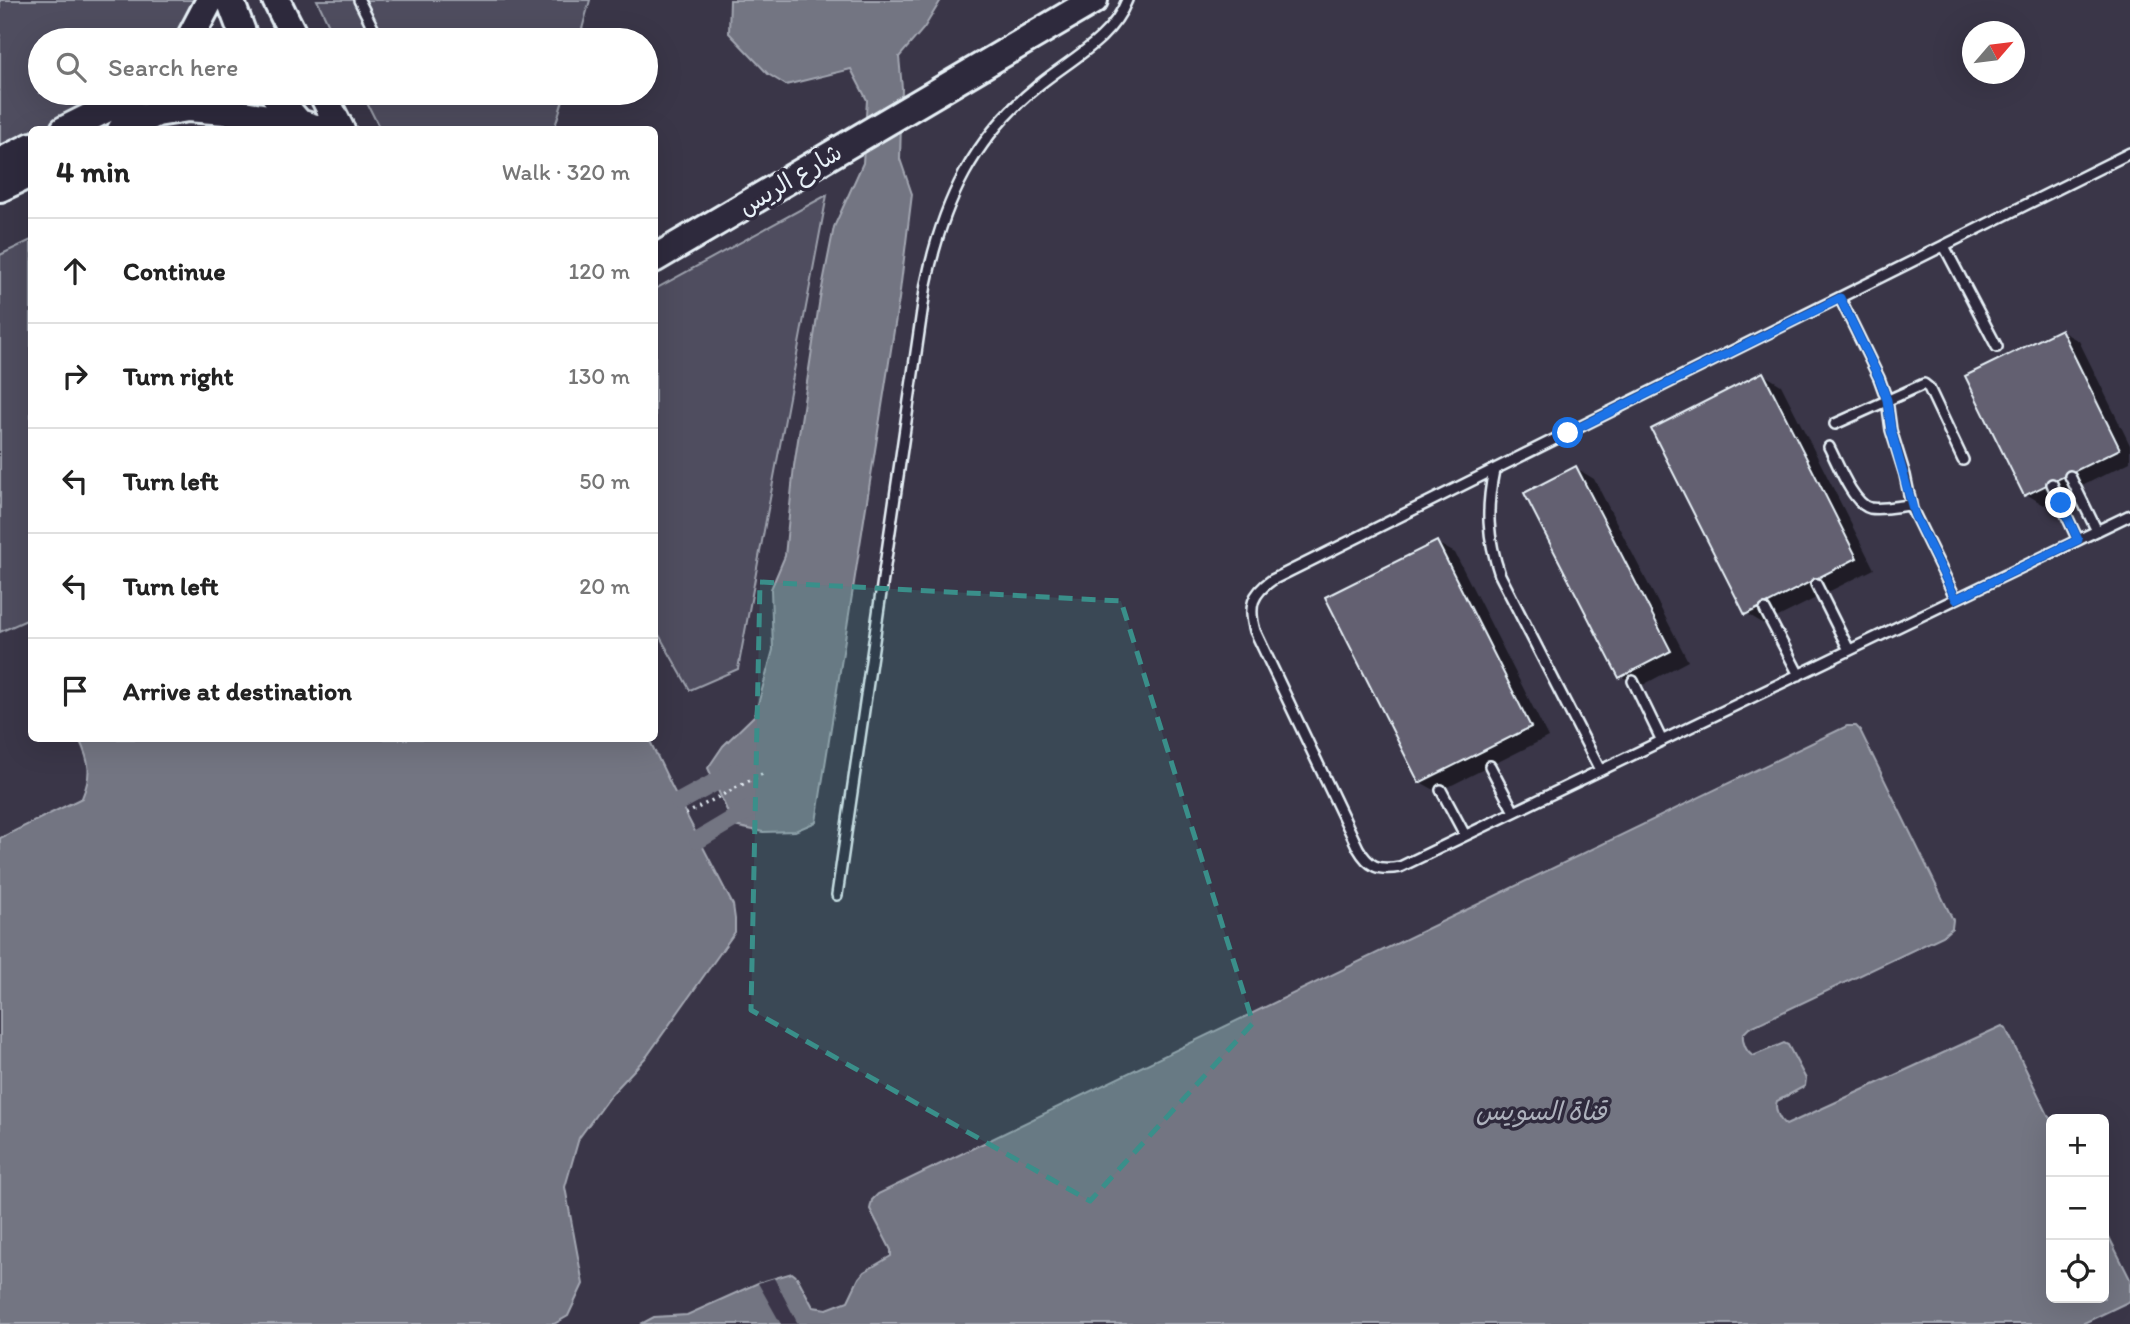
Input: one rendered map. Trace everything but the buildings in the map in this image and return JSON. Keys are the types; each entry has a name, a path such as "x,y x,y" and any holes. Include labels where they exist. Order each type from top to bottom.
{"street":[{"path":"195,28 210,0"},
{"path":"230,0 240,28"},
{"path":"276,0 290,28"},
{"name":"شارع الريس","path":"658,257 1094,0"},
{"path":"72,126 114,105"},
{"path":"126,126 150,105"},
{"path":"166,105 225,111 311,126"},
{"path":"287,105 311,126"},
{"path":"328,105 339,126"},
{"path":"0,162 28,148"},
{"path":"0,188 28,175"}],"lane":[{"path":"359,0 373,28"},
{"path":"837,895 926,284 934,246 947,206 961,178 996,126 1017,103 1101,38 1120,17 1127,0"},
{"path":"2130,153 1272,580 1260,588 1253,601 1251,616 1255,631 1365,859 1375,867 1387,869 1400,867 2130,515"},
{"path":"1944,246 1997,347"},
{"path":"1840,298 1887,400 1888,417 1905,475 1910,505 1956,599"},
{"path":"1835,424 1920,384 1927,385 1963,460"},
{"path":"1829,447 1855,496 1865,506 1878,508 1910,505"},
{"path":"1494,470 1488,523 1491,549 1500,575 1600,770"},
{"path":"2070,476 2098,531"},
{"path":"2052,484 2078,540"},
{"path":"1816,584 1849,650"},
{"path":"1765,610 1798,675"},
{"path":"1633,681 1662,741"},
{"path":"1490,766 1514,812"},
{"path":"1441,790 1465,835"}],"path":[{"path":"686,814 764,773"}],"highlighted area":[{"path":"760,582 1121,601 1253,1023 1090,1201 751,1010"}],"shaded area":[{"path":"0,0 206,0 192,28 28,28 28,105 97,105 52,126 28,126 28,137 0,151"},
{"path":"317,0 590,0 582,28 330,28"},
{"path":"368,105 561,105 555,126 378,126"},
{"path":"827,195 738,669 690,690 658,633 658,287"},
{"path":"28,241 28,619 0,632 0,255"}],"water":[{"path":"730,0 941,0 924,28 899,57 902,88 900,159 912,194 899,299 816,822 795,831 763,832 734,826 708,768 723,746 755,715 773,650 771,589 785,556 794,466 820,298 834,227 863,163 867,100 851,69 786,85 768,74 729,33"},
{"name":"قناة السويس","path":"1847,726 1856,726 1953,920 1952,928 1943,936 1749,1028 1743,1034 1745,1046 1753,1056 1784,1043 1788,1045 1806,1079 1805,1086 1777,1101 1779,1117 1786,1125 2002,1026 2006,1029 2048,1114 2046,1303 2109,1303 2109,1237 2130,1279 2130,1301 2082,1324 641,1324 654,1317 687,1315 758,1283 792,1273 797,1277 813,1307 827,1309 848,1301 864,1272 891,1256 891,1250 870,1209 872,1200 878,1194"},
{"path":"80,742 650,742 733,905 735,932 647,1056 609,1097 579,1138 565,1187 583,1284 568,1316 554,1324 0,1324 0,838 82,798 87,782 86,755"}],"pier":[{"path":"774,1278 798,1324 781,1324 758,1283"}],"waterway":[{"path":"679,802 734,772"},
{"path":"698,840 750,809"}],"route":[{"path":"1568,433 1840,298 1887,400 1888,417 1905,475 1910,505 1956,599 2078,540 2061,503"}]}
